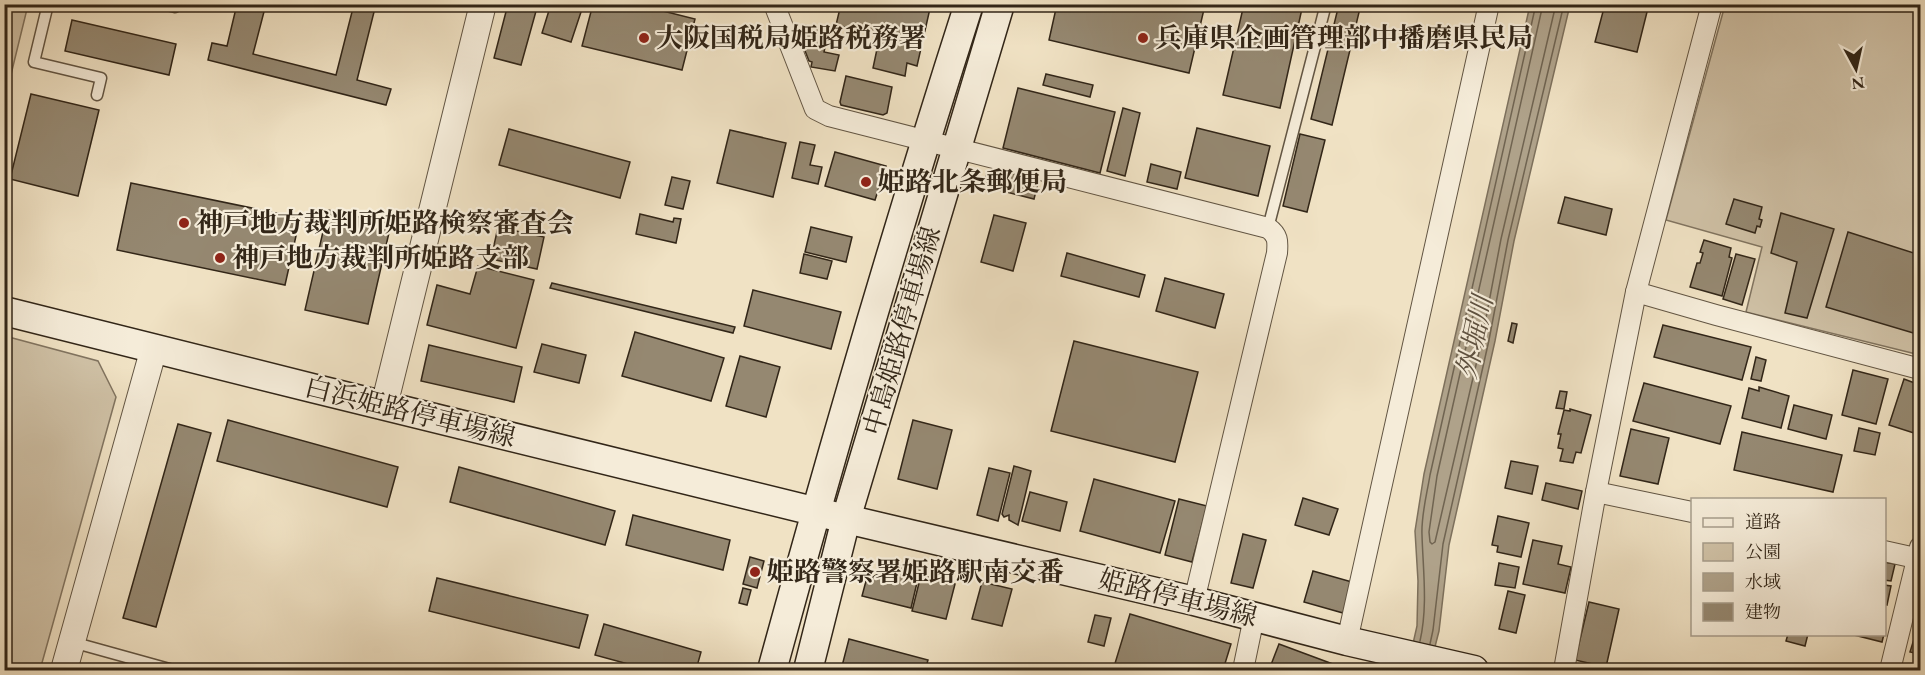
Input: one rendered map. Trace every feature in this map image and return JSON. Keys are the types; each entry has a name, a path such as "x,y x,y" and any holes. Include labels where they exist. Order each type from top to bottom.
{"main road":[{"name":"中島姫路停車場線","path":"815,511 925,141 969,4"},
{"name":"中島姫路停車場線","path":"846,519 1000,4"},
{"name":"白浜姫路停車場線","path":"4,310 815,511"},
{"name":"姫路停車場線","path":"815,511 1474,670"},
{"path":"772,670 815,511"},
{"path":"808,670 846,519"}],"street":[{"path":"384,406 483,4"},
{"path":"774,4 815,109 829,116 1268,228 1275,233 1278,240 1277,253 1194,601"},
{"path":"1347,641 1489,4"},
{"path":"1564,670 1596,492 1636,292 1713,4"},
{"path":"1636,292 1920,369"},
{"path":"64,670 154,348"},
{"path":"1596,492 1691,512"},
{"path":"1886,551 1920,555 1890,670"},
{"path":"1243,670 1254,617"}],"lane":[{"path":"48,4 34,62 101,78 97,95"},
{"path":"163,4 176,7 176,4"},
{"path":"1268,228 1326,4"},
{"path":"71,641 173,670"}],"green space":[{"path":"4,5 28,5 5,99"},
{"path":"1725,5 1920,5 1920,355 1746,312 1762,247 1666,220"},
{"path":"5,336 98,361 116,397 40,670 5,670"}],"water":[{"name":"外堀川","path":"1530,5 1570,5 1514,241 1495,341 1449,545 1439,631 1429,670 1407,670 1417,626 1418,581 1415,531 1424,474"}],"building":[{"path":"237,4 266,4 253,54 336,75 354,4 376,4 357,80 391,89 386,105 208,60 212,43 227,46"},
{"path":"508,4 538,4 521,65 494,58"},
{"path":"551,4 583,6 571,42 542,33"},
{"path":"593,4 635,4 695,19 682,70 582,46"},
{"path":"841,4 931,4 917,66 907,63 905,76 873,68 880,35 836,25"},
{"path":"1057,4 1205,5 1189,73 1049,40"},
{"path":"1244,4 1303,4 1280,108 1223,95"},
{"path":"1339,4 1361,4 1332,125 1311,119"},
{"path":"1605,4 1649,4 1637,52 1595,42"},
{"path":"72,20 176,44 169,75 65,51"},
{"path":"803,25 829,29 824,52 839,55 835,71 811,67 812,62 809,61 800,38"},
{"path":"1046,74 1093,85 1090,97 1043,85"},
{"path":"846,76 892,87 887,113 883,115 841,105"},
{"path":"1018,88 1115,112 1100,173 1003,148"},
{"path":"31,94 99,110 78,196 10,179"},
{"path":"1123,108 1140,113 1125,176 1107,171"},
{"path":"1197,128 1270,146 1258,196 1185,178"},
{"path":"509,129 630,162 620,198 499,165"},
{"path":"730,130 786,143 773,197 717,183"},
{"path":"1300,134 1325,140 1307,212 1283,206"},
{"path":"800,142 815,145 810,165 822,167 818,184 792,178"},
{"path":"835,152 886,166 875,200 825,186"},
{"path":"1151,164 1181,172 1177,189 1147,182"},
{"path":"995,167 1039,179 1034,199 983,186 987,172"},
{"path":"672,177 690,181 683,209 665,205"},
{"path":"131,183 300,218 285,285 117,250"},
{"path":"1565,197 1612,209 1606,235 1558,223"},
{"path":"1734,199 1762,207 1759,219 1762,220 1755,233 1726,224"},
{"path":"328,210 391,224 368,324 305,310"},
{"path":"1781,213 1834,229 1807,318 1785,313 1797,262 1771,253"},
{"path":"640,214 673,222 674,218 681,219 676,243 636,234"},
{"path":"994,215 1026,223 1013,271 981,262"},
{"path":"498,227 544,237 537,269 491,259"},
{"path":"811,227 852,237 846,262 805,252"},
{"path":"1848,232 1920,255 1920,335 1826,307"},
{"path":"1704,240 1731,248 1729,257 1732,258 1722,296 1690,287 1697,263 1700,263 1703,253 1700,252"},
{"path":"1067,253 1145,275 1139,297 1061,276"},
{"path":"804,254 832,261 827,279 800,273"},
{"path":"1736,254 1755,259 1742,305 1723,299"},
{"path":"478,266 534,280 516,348 427,325 437,285 470,294"},
{"path":"1165,278 1224,294 1215,328 1156,311"},
{"path":"552,283 735,327 733,333 550,288"},
{"path":"753,290 841,312 831,349 744,326"},
{"path":"1512,323 1517,324 1513,343 1508,341"},
{"path":"1663,325 1751,347 1742,380 1654,357"},
{"path":"635,332 724,358 711,401 622,376"},
{"path":"1074,341 1198,372 1175,462 1051,431"},
{"path":"542,344 586,355 579,383 534,372"},
{"path":"429,345 522,367 514,402 421,381"},
{"path":"740,356 780,367 766,417 726,406"},
{"path":"1756,357 1766,360 1761,381 1751,379"},
{"path":"1853,370 1888,379 1876,424 1842,415"},
{"path":"1904,379 1920,385 1920,435 1889,425"},
{"path":"1644,383 1731,406 1720,444 1633,421"},
{"path":"1759,387 1789,396 1781,428 1742,418 1749,388 1759,391"},
{"path":"1560,391 1567,392 1564,409 1556,408"},
{"path":"1794,405 1832,415 1826,439 1788,429"},
{"path":"1570,409 1591,415 1581,453 1576,452 1573,463 1560,461 1563,449 1558,448 1561,434 1558,434 1564,410 1570,411"},
{"path":"228,420 398,467 387,507 217,461"},
{"path":"913,420 952,430 937,489 898,479"},
{"path":"178,424 211,433 156,627 123,618"},
{"path":"1859,428 1880,433 1875,455 1854,451"},
{"path":"1631,429 1669,438 1658,484 1620,476"},
{"path":"1742,432 1842,455 1833,492 1734,470"},
{"path":"1511,461 1538,466 1532,494 1505,488"},
{"path":"1014,466 1031,471 1018,525 1009,520 1009,515 1004,517 1002,514"},
{"path":"459,467 615,511 605,545 450,502"},
{"path":"989,468 1010,473 998,521 977,515"},
{"path":"1094,479 1175,501 1160,553 1080,531"},
{"path":"1546,483 1582,491 1578,509 1542,500"},
{"path":"1030,492 1067,502 1060,531 1022,521"},
{"path":"1303,498 1338,509 1329,535 1295,525"},
{"path":"1179,499 1207,506 1192,562 1165,555"},
{"path":"633,515 730,540 723,570 626,545"},
{"path":"1498,516 1529,523 1521,557 1497,552 1498,546 1492,545"},
{"path":"1243,534 1266,540 1253,588 1231,583"},
{"path":"1533,540 1562,546 1558,564 1571,567 1565,593 1523,584"},
{"path":"750,557 764,561 757,588 743,584"},
{"path":"1886,562 1895,564 1891,581 1886,580"},
{"path":"1499,563 1519,567 1515,588 1495,585"},
{"path":"895,564 920,570 911,608 862,596 866,581"},
{"path":"1313,571 1352,582 1343,613 1304,602"},
{"path":"921,575 955,584 946,619 912,611"},
{"path":"437,578 588,615 579,648 429,611"},
{"path":"982,582 1012,589 1002,626 972,619"},
{"path":"1886,585 1891,586 1886,605"},
{"path":"743,588 751,590 747,605 739,603"},
{"path":"1508,591 1525,595 1516,633 1499,629"},
{"path":"1589,602 1619,609 1606,667 1575,660"},
{"path":"1130,614 1231,644 1223,670 1113,670"},
{"path":"1095,615 1111,618 1104,646 1088,642"},
{"path":"604,624 701,652 696,670 650,670 595,655"},
{"path":"1917,627 1920,628 1920,636 1915,634"},
{"path":"1787,636 1808,636 1805,646 1786,641"},
{"path":"1858,636 1884,636 1882,642"},
{"path":"849,639 928,660 925,670 841,670"},
{"path":"1914,639 1920,640 1920,654 1910,652"},
{"path":"1279,644 1349,670 1269,670"},
{"path":"1913,664 1920,666 1920,670 1912,670"},
{"path":"1839,665 1863,670 1837,670"}],"place":[{"name":"大阪国税局姫路税務署","path":"644,38"},
{"name":"兵庫県企画管理部中播磨県民局","path":"1143,38"},
{"name":"姫路北条郵便局","path":"866,182"},
{"name":"神戸地方裁判所姫路検察審査会","path":"184,223"},
{"name":"神戸地方裁判所姫路支部","path":"220,258"},
{"name":"姫路警察署姫路駅南交番","path":"755,572"}]}
